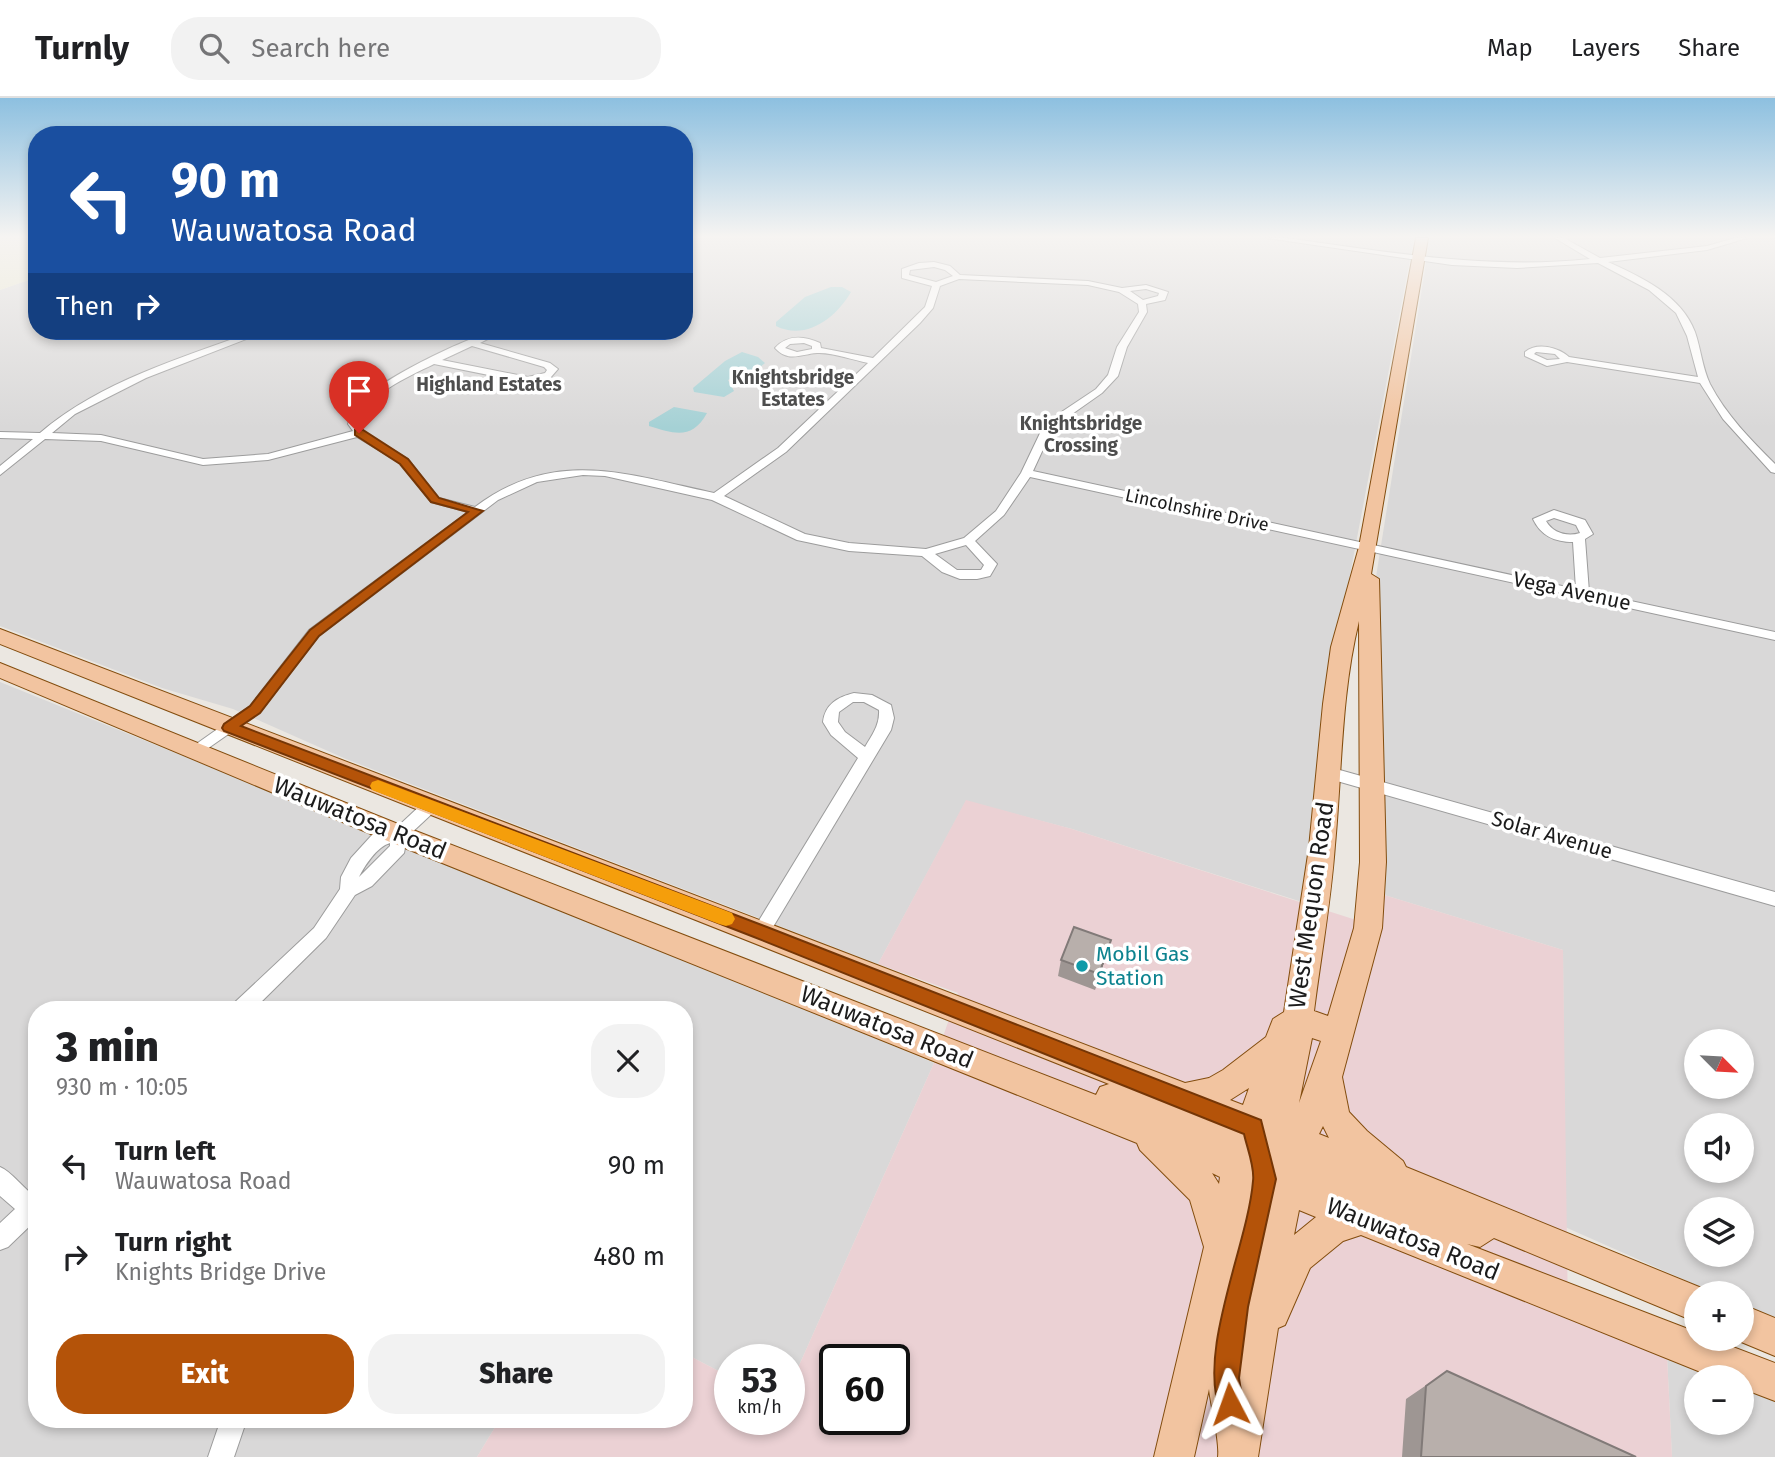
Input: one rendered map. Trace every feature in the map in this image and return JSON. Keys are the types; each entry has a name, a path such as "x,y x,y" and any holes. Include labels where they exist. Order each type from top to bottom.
{"main road":[{"name":"West Mequon Road","path":"1238,1456 1266,1284 1277,1047 1284,1029 1298,1019 1322,848 1342,647 1368,547 1411,301"},
{"name":"West Mequon Road","path":"1174,1457 1221,1246 1270,1157 1327,1075 1368,928 1373,862 1373,785 1368,547"},
{"name":"Wauwatosa Road","path":"0,636 1179,1098 1360,1217 1577,1307 1775,1382"},
{"name":"Wauwatosa Road","path":"0,670 398,835 963,1056 1142,1129 1402,1183 1684,1299"},
{"path":"1238,1456 1227,1378 1236,1307 1298,1040 1298,1019 1337,1033"},
{"path":"1179,1098 1201,1097 1226,1087 1277,1047"},
{"path":"963,1056 1040,1071 1455,1223 1566,1251"},
{"path":"1327,1075 1326,1094 1333,1118 1341,1130 1402,1183"},
{"path":"1142,1129 1204,1190 1221,1246"},
{"path":"1256,1352 1297,1255 1333,1226 1360,1217"},
{"path":"1754,1328 1775,1337"}],"street":[{"path":"716,497 782,450 929,308 931,301"},
{"path":"197,751 255,709 314,633 477,511 510,489 534,479 583,472 605,473 716,497 801,537 886,552 926,553 968,541 1000,513 1027,473 1042,438 1052,424 1099,391 1113,376 1122,347 1143,312 1142,303 1148,301"},
{"path":"1667,301 1678,310 1690,331 1704,381 1734,427 1775,470"},
{"path":"0,472 71,412 143,376 239,340"},
{"path":"477,511 435,500 404,461 359,433 353,424 360,407 384,389 432,361 478,340"},
{"path":"432,361 527,380 548,375 553,369 471,343"},
{"path":"816,350 872,361"},
{"path":"1566,359 1704,381"},
{"path":"0,435 101,438 136,444 203,462 268,457 359,433"},
{"name":"Lincolnshire Drive","path":"1027,473 1368,547"},
{"path":"1579,538 1583,593"},
{"path":"926,553 952,575 972,578 986,573 991,564 968,541"},
{"name":"Vega Avenue","path":"1368,547 1775,636"},
{"path":"761,932 867,757"},
{"name":"Solar Avenue","path":"1329,773 1775,899"},
{"path":"249,1001 320,933 349,890 366,881 398,848 398,835 430,806"},
{"path":"0,1178 10,1191 28,1203"},
{"path":"0,1239 28,1213"},
{"path":"221,1457 231,1428"}],"shaded area":[{"path":"0,301 28,301 28,340 693,340 693,301 1402,301 1326,701 1302,902 1072,829 966,801 878,964 346,759 233,709 162,688 0,626"},
{"path":"1420,301 1775,301 1775,1320 1754,1311 1754,1281 1687,1281 1565,1227 1563,950 1381,894 1372,602"},
{"path":"0,682 732,978 934,1063 805,1352 805,1344 714,1344 714,1369 693,1358 693,1001 28,1001 28,1428 495,1428 477,1457 0,1457"},
{"path":"966,800 1072,829 1378,927 1381,894 1563,950 1568,1319 1667,1355 1672,1457 477,1457 495,1428 693,1428 693,1358 714,1369 714,1435 805,1435 805,1352 934,1063 958,993 878,964"},
{"path":"1667,1355 1695,1365 1684,1365 1684,1435 1754,1435 1754,1387 1775,1394 1775,1457 1672,1457"}],"water":[{"path":"800,301 845,301 829,318 809,329 787,330 776,326 776,322"},
{"path":"742,352 758,357 765,363 728,380 734,391 724,397 694,392 693,388 725,361"},
{"path":"674,407 707,413 695,428 682,433 649,426 649,422"}],"building":[{"path":"1074,927 1111,940 1099,974 1061,960"},
{"path":"1447,1371 1636,1457 1421,1457 1426,1386"}],"slow traffic":[{"path":"378,786 726,919"}],"place":[{"name":"Mobil Gas Station","path":"1082,966"}],"district":[{"name":"Highland Estates","path":"489,384"},
{"name":"Knightsbridge Estates","path":"793,388"},
{"name":"Knightsbridge Crossing","path":"1081,434"}],"route":[{"path":"359,433 404,461 435,500 477,511 314,633 255,709 230,728 761,932 1253,1127 1265,1179 1236,1307 1227,1378 1230,1404"}]}
